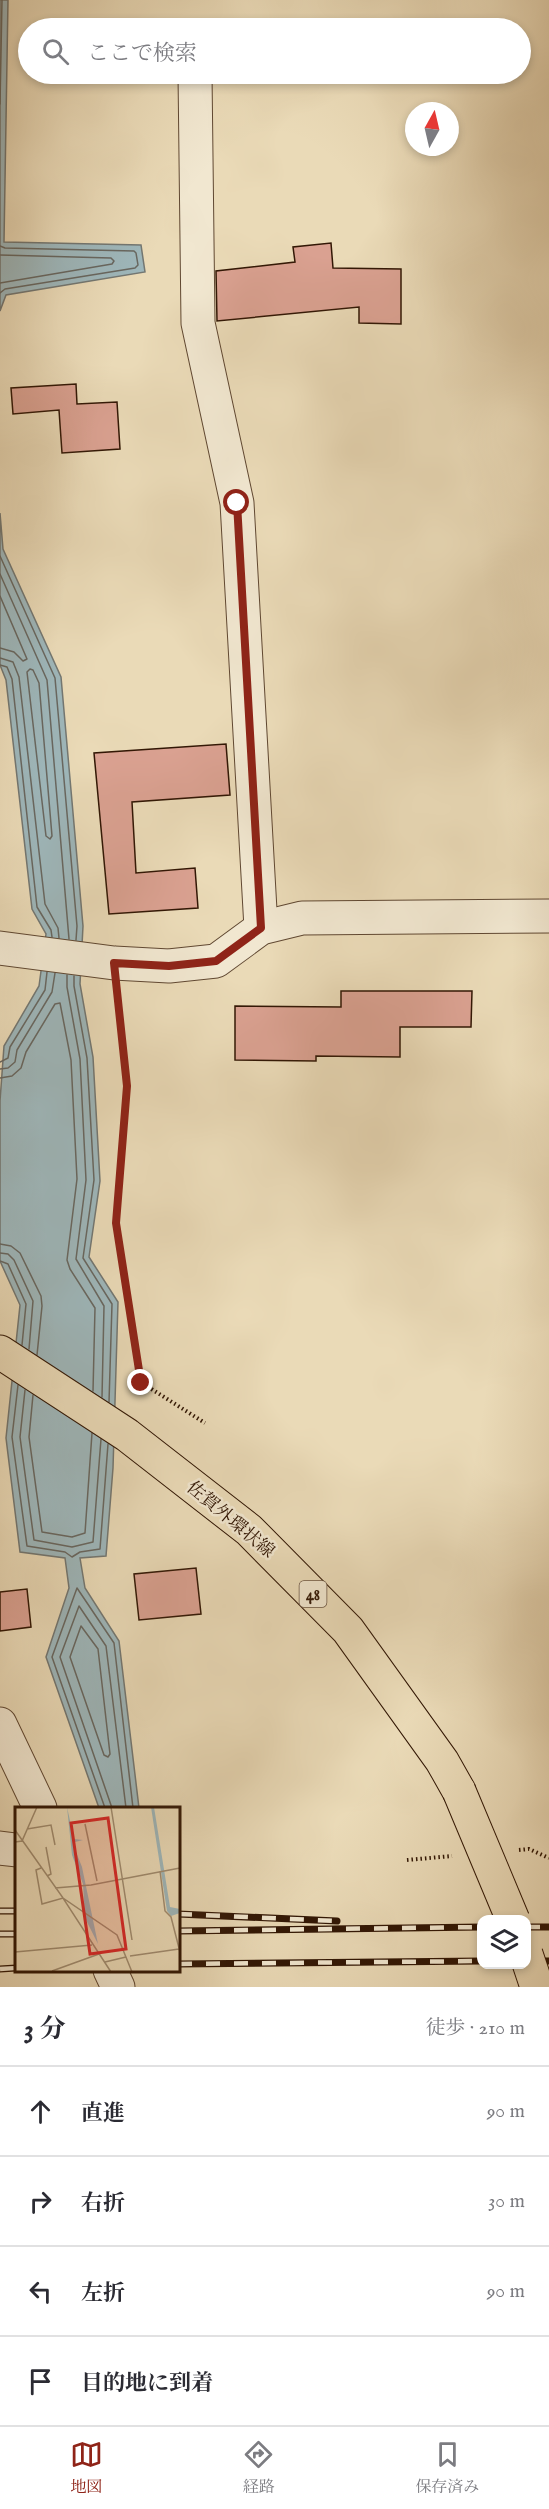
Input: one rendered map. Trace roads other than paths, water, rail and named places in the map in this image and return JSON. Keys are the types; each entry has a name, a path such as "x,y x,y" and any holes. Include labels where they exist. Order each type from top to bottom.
{"main road":[{"name":"佐賀外環状線","path":"0,1352 127,1435 249,1530 348,1630 442,1761 459,1791 511,1915"},
{"path":"531,1969 537,1987"}],"street":[{"path":"195,84 198,323 237,503 261,928"},
{"path":"0,948 105,961 169,966 216,961 261,928 302,918 549,916"},
{"path":"0,1724 39,1807"},
{"path":"0,1848 15,1850"},
{"path":"110,1972 118,1987"}],"water":[{"path":"0,0 8,0 4,242 141,245 145,272 6,295 0,311"},
{"path":"0,513 3,549 61,677 83,926 80,984 93,1057 100,1181 89,1257 118,1302 113,1468 106,1556 80,1558 85,1588 119,1641 139,1807 99,1807 46,1657 69,1588 65,1558 20,1552 6,1438 20,1305 0,1261 0,1101 4,1046 39,986 46,934 32,909 6,680 0,665"}],"railway":[{"path":"0,1911 15,1911"},
{"path":"180,1914 337,1921"},
{"path":"180,1931 477,1927"},
{"path":"531,1927 549,1927"},
{"path":"0,1934 15,1934"},
{"path":"180,1964 477,1961"},
{"path":"531,1961 549,1961"},
{"path":"0,1969 15,1968"}]}
